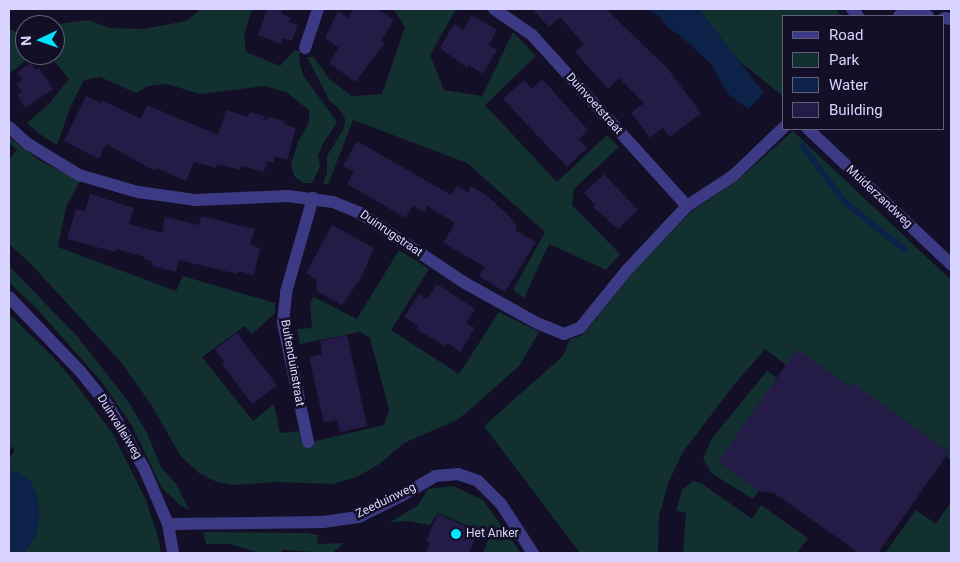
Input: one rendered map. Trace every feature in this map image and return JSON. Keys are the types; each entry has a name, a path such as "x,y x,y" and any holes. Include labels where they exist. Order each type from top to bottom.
{"street":[{"path":"305,48 318,9"},
{"name":"Duinvoetstraat","path":"494,9 532,36 687,206"},
{"path":"906,15 920,15"},
{"name":"Duinrugstraat","path":"9,127 28,144 54,162 79,175 122,188 196,200 288,196 333,202 360,213 465,283 537,323 564,334 580,328 627,270 687,206"},
{"path":"687,206 734,175 782,129"},
{"name":"Muiderzandweg","path":"809,130 951,264"},
{"name":"Buitenduinstraat","path":"308,442 283,323 286,292 313,198"},
{"name":"Duinvalleiweg","path":"9,298 80,371 109,406 144,468 168,524 173,553"},
{"name":"Zeeduinweg","path":"168,524 323,522 359,517 435,476 458,474 478,481 501,504 533,553"}],"green space":[{"path":"201,9 254,9 251,12 244,35 246,52 280,66 295,50 300,51 299,60 303,75 337,122 318,156 320,167 312,183 303,183 294,176 291,165 298,142 309,122 309,110 286,92 264,86 200,94 167,84 148,86 136,93 100,77 84,80 70,108 57,145 27,123 49,104 69,79 57,65 65,65 65,23 88,20 110,28 144,29 186,21"},
{"path":"393,9 456,9 430,55 444,90 482,96 513,32 536,56 485,105 557,182 607,135 619,147 574,189 572,205 620,254 606,270 549,244 524,298 513,290 545,232 467,163 353,120 328,185 323,183 327,173 327,156 344,128 345,119 340,110 329,100 307,57 314,57 329,79 352,96 382,94 405,27"},
{"path":"699,9 836,9 840,15 782,15 782,95 738,60"},
{"path":"9,29 15,32 15,65 20,65 9,74"},
{"path":"793,131 951,280 951,460 946,456 949,452 852,384 849,387 797,350 786,365 765,349 733,386 683,452 669,481 659,516 658,553 580,553 484,426 563,356 570,339 583,335 637,267 692,211 739,179"},
{"path":"10,138 39,160 80,181 66,207 58,247 176,291 183,276 275,303 275,313 252,334 245,326 202,357 253,421 274,404 280,433 299,431 302,444 384,425 389,410 370,338 360,332 300,344 297,329 312,328 310,302 314,297 357,319 399,250 429,269 391,330 459,374 499,312 539,332 519,366 457,420 404,443 381,463 357,477 333,484 276,482 235,485 217,482 199,473 180,455 152,406 121,362 31,264 9,244 9,159 17,150 9,143"},
{"path":"9,266 77,336 128,401 147,433 161,467 177,485 189,510 180,505 162,488 131,424 101,381 38,310 9,282"},
{"path":"9,314 52,356 72,379 113,434 145,498 158,536 161,553 23,553 35,537 39,520 38,498 19,473 9,471 9,458 15,450 9,445"},
{"path":"767,371 777,378 759,491 753,499 711,473 703,458 713,437"},
{"path":"693,481 701,483 752,519 761,505 808,538 797,553 683,553 686,513 676,511 682,490"},
{"path":"453,486 483,500 521,553 483,553 490,535 438,513 430,525 405,521 389,523 418,505 428,489"},
{"path":"951,502 951,553 885,553 916,510 936,524"},
{"path":"203,532 307,533 318,535 317,544 344,543 332,553 282,550 281,553 260,553 229,544 206,544"}],"water":[{"path":"647,9 699,9 764,93 748,109 728,94 711,64 677,33 670,30 659,16"},
{"path":"9,471 19,473 30,480 38,498 39,520 35,537 23,553 9,553"}],"building":[{"path":"267,9 283,9 281,14 291,18 289,22 298,25 292,41 283,38 281,44 258,35"},
{"path":"354,9 378,9 394,20 381,40 385,43 355,82 329,63 339,48 325,38 338,11 348,18"},
{"path":"532,9 606,9 668,69 701,113 670,137 663,128 650,138 631,113 644,103 619,78 608,89 575,52 584,44 560,17 549,27"},
{"path":"472,15 497,30 489,45 497,50 483,74 469,65 467,68 440,48 454,24 463,30"},
{"path":"28,65 32,65 36,70 39,68 53,89 25,108 17,95 22,92 16,84 22,80 17,72"},
{"path":"542,79 588,130 579,139 587,148 567,167 503,99 524,80 532,89"},
{"path":"86,96 101,103 102,100 141,119 147,105 218,135 226,110 248,117 250,112 265,116 263,120 265,121 268,117 285,121 284,124 296,128 287,160 274,156 274,162 267,162 264,172 241,166 240,170 217,164 216,168 194,162 186,181 156,168 155,171 106,144 99,159 64,141"},
{"path":"357,141 451,195 457,186 468,192 471,186 487,196 505,212 517,225 515,230 536,242 505,292 479,276 485,267 443,243 455,223 427,206 424,212 413,205 406,218 347,184 354,172 343,166"},
{"path":"604,174 638,210 618,229 593,207 595,205 584,193"},
{"path":"90,194 134,208 129,224 162,233 165,217 199,225 201,216 255,229 250,245 260,248 254,275 238,271 237,274 179,260 176,272 152,266 153,262 144,259 145,257 116,249 115,252 67,239 76,209 85,211"},
{"path":"332,225 374,248 361,278 342,305 317,291 316,279 306,273"},
{"path":"437,284 475,309 466,323 475,328 460,352 447,343 445,346 416,329 418,326 404,317 419,294 427,299"},
{"path":"237,333 277,385 252,404 222,364 224,362 215,349"},
{"path":"347,335 367,426 340,432 337,420 324,423 309,357 322,354 320,341"},
{"path":"797,349 849,387 852,383 949,452 878,553 859,553 774,493 759,491 718,462"},
{"name":"Het Anker","path":"438,514 478,532 469,553 425,553 430,543 426,541"}],"waterway":[{"path":"803,146 846,203 905,250"}],"place":[{"name":"Het Anker","path":"456,534"}]}
